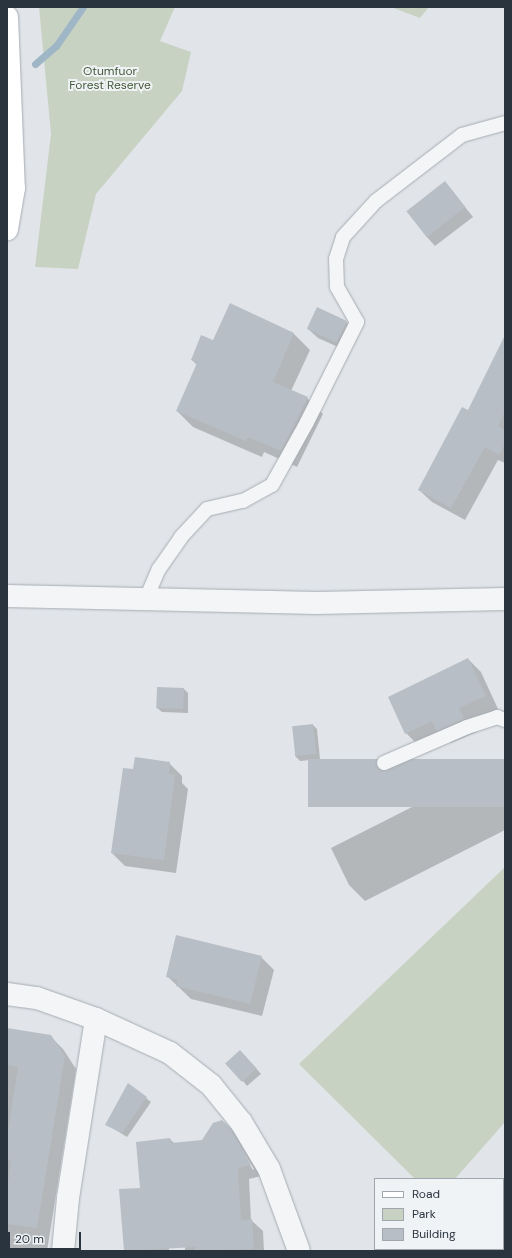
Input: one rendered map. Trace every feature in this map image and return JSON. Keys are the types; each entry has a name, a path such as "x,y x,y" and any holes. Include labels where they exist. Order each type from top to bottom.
{"main road":[{"path":"7,17 14,188 7,229"}],"street":[{"path":"7,596 316,603 505,599"},
{"path":"7,994 37,998 96,1019 170,1053 211,1085 241,1122 269,1169 299,1251"},
{"path":"63,1251 68,1198 96,1019"}],"lane":[{"path":"146,599 159,569 181,537 207,509 243,501 272,485 307,422 357,322 337,287 336,259 343,237 376,201 462,135 505,123"},
{"path":"384,763 467,727 497,717 505,720"}],"green space":[{"name":"Otumfuor Forest Reserve","path":"39,7 175,7 160,41 191,52 182,91 96,194 78,269 35,267 51,134"},
{"path":"391,7 429,7 420,18"},
{"path":"505,867 505,1122 456,1178 414,1178 299,1064"}],"building":[{"path":"445,181 465,207 427,237 406,211"},
{"path":"230,303 294,333 273,382 308,397 281,451 248,437 246,441 176,411 197,363 191,360 201,335 213,340"},
{"path":"317,307 347,321 337,343 307,329"},
{"path":"505,335 505,411 498,426 505,430 505,443 499,455 485,447 451,508 418,490 462,407 468,410"},
{"path":"468,658 486,696 459,708 464,719 437,731 432,721 405,734 388,697"},
{"path":"157,687 184,688 183,709 156,708"},
{"path":"313,724 316,754 295,756 292,726"},
{"path":"135,757 170,762 169,774 175,775 164,860 111,853 123,768 133,769"},
{"path":"308,759 505,759 505,807 308,807"},
{"path":"176,935 262,956 250,1004 176,986 178,980 166,977"},
{"path":"7,1028 51,1035 65,1056 37,1228 7,1224 7,1188 11,1160 7,1159 7,1137 18,1067 7,1065"},
{"path":"240,1050 257,1069 242,1082 225,1063"},
{"path":"128,1083 147,1097 122,1133 105,1125"},
{"path":"222,1120 231,1129 251,1165 238,1168 241,1220 252,1219 254,1249 195,1251 195,1247 124,1251 119,1189 140,1188 136,1142 170,1138 171,1143 202,1140 213,1123"}],"waterway":[{"path":"35,64 56,46 83,7"}]}
